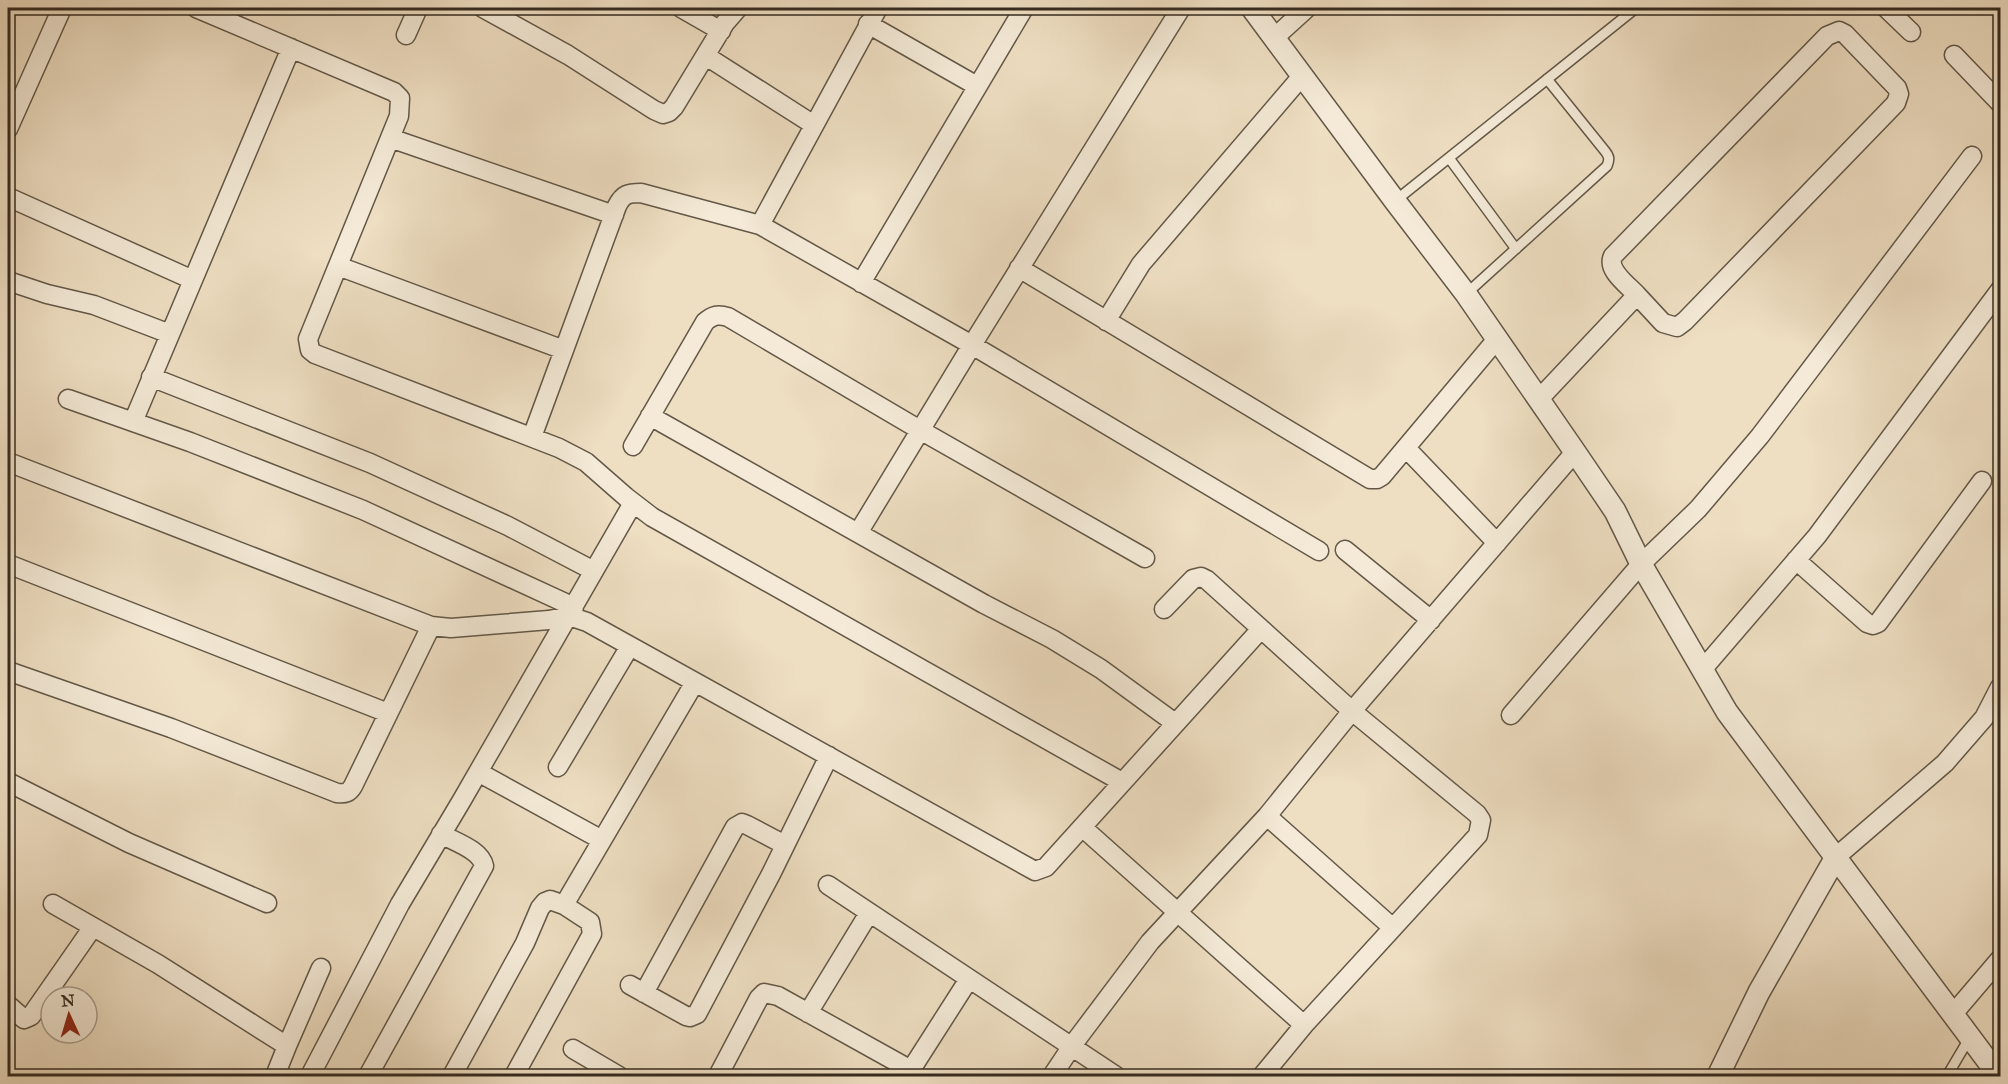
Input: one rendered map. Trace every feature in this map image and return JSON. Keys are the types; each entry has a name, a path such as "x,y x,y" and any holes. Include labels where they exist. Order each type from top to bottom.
{"street":[{"path":"8,129 62,8"},
{"path":"196,8 394,92 400,98 399,116 308,339 310,350 315,354 559,448 586,462 633,503 668,526 1122,782"},
{"path":"406,35 418,8"},
{"path":"483,8 568,55 663,114 674,107 738,8"},
{"path":"681,8 721,31"},
{"path":"760,225 878,8"},
{"path":"861,283 1024,8"},
{"path":"858,533 1181,8"},
{"path":"1252,8 1466,294 1615,511 1641,564 1727,712 1999,1077"},
{"path":"1274,38 1307,8"},
{"path":"1886,8 1911,32"},
{"path":"868,24 977,86"},
{"path":"1839,31 1845,34 1897,88 1899,94 1896,103 1677,327 1663,323 1638,295 1610,265 1613,256 1827,36 1839,31"},
{"path":"133,422 291,48"},
{"path":"1954,55 2001,103"},
{"path":"706,56 814,125"},
{"path":"1106,321 1141,264 1302,76"},
{"path":"390,138 614,215"},
{"path":"1511,715 1641,564 1698,509 1760,436 1972,156"},
{"path":"532,438 621,197 629,193 641,194 760,225 972,345 1320,551"},
{"path":"8,197 193,280"},
{"path":"338,266 564,350"},
{"path":"1019,268 1370,479 1383,476 1497,339"},
{"path":"8,281 47,294 94,305 170,334"},
{"path":"1702,670 1796,560 1846,497 2001,290"},
{"path":"1539,399 1638,295"},
{"path":"633,446 705,322 712,316 719,315 728,317 1144,558"},
{"path":"152,377 370,463 508,526 594,571"},
{"path":"68,399 190,442 363,510 571,612 1035,871 1046,867 1261,629"},
{"path":"650,416 1062,645 1101,669 1175,723"},
{"path":"1406,448 1497,543"},
{"path":"1052,1077 1150,942 1267,816 1352,711 1575,452"},
{"path":"8,462 431,626 451,628 549,620 571,612"},
{"path":"1796,560 1867,623 1873,625 1878,623 1982,481"},
{"path":"310,1077 400,904 633,503"},
{"path":"1345,550 1431,620"},
{"path":"8,564 388,713"},
{"path":"1164,609 1193,579 1202,577 1207,580 1352,711 1477,813 1481,820 1478,835 1304,1025 1262,1077"},
{"path":"8,671 171,728 336,793 344,794 350,792 431,626"},
{"path":"558,767 630,646"},
{"path":"564,905 695,682"},
{"path":"1718,1077 1759,992 1836,857 1945,763 1984,718 2001,687"},
{"path":"785,845 747,825 742,824 735,827 637,989 686,1016 697,1014 785,845 829,756"},
{"path":"478,772 602,840"},
{"path":"8,782 129,843 267,903"},
{"path":"1267,816 1393,928"},
{"path":"1082,827 1304,1025"},
{"path":"368,1077 484,866 483,860 477,854 441,834"},
{"path":"828,885 1116,1077"},
{"path":"452,1077 525,943 540,908 550,900 564,905 590,922 592,934 514,1077"},
{"path":"53,904 158,964 287,1046"},
{"path":"808,1012 869,913"},
{"path":"8,1005 24,1020 31,1016 93,927"},
{"path":"1953,1014 2001,959"},
{"path":"275,1077 321,968"},
{"path":"718,1077 759,998 764,993 778,996 808,1012 909,1073 969,979"},
{"path":"573,1050 619,1077"}],"lane":[{"path":"1395,201 1636,8"},
{"path":"1466,294 1607,166 1609,161 1609,155 1547,79"},
{"path":"1449,158 1516,249"},
{"path":"1947,1077 1970,1036"}]}
